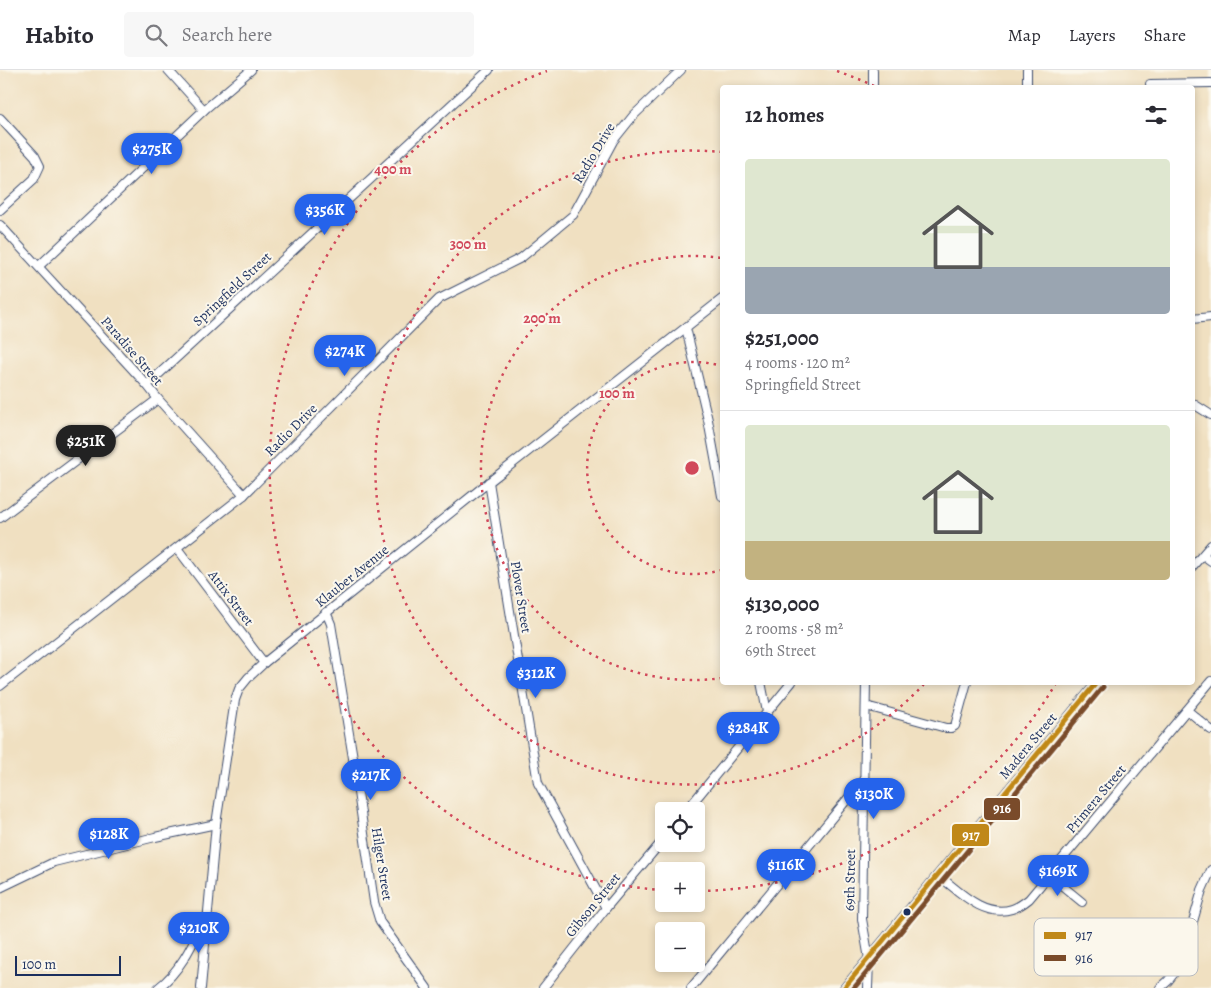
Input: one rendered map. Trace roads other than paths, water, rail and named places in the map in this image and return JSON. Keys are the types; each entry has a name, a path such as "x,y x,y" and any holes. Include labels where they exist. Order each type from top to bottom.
{"street":[{"path":"168,70 204,110"},
{"path":"39,266 204,110 251,70"},
{"name":"Springfield Street","path":"146,384 489,70"},
{"name":"Radio Drive","path":"0,686 244,495 439,299 521,258 573,214 614,141 633,116 682,70"},
{"path":"872,85 873,70"},
{"path":"1027,70 1027,85"},
{"path":"1150,84 1211,82"},
{"path":"0,118 36,156 40,166 34,179 0,210"},
{"name":"Paradise Street","path":"0,225 146,384 244,495"},
{"name":"Klauber Avenue","path":"201,988 216,824 234,700 244,684 264,663 326,612 720,302"},
{"path":"1195,319 1211,317"},
{"path":"686,328 708,420 720,485"},
{"path":"0,518 158,399"},
{"path":"1195,405 1211,415"},
{"name":"Plover Street","path":"489,482 538,783 606,908"},
{"path":"1195,564 1211,545"},
{"name":"Attix Street","path":"177,548 264,663"},
{"path":"1203,555 1211,561"},
{"name":"Hilger Street","path":"326,612 331,624 374,902 380,922 428,988"},
{"name":"Primera Street","path":"938,875 980,907 993,911 1015,908 1029,899 1211,681"},
{"path":"762,685 767,712"},
{"path":"693,802 790,685"},
{"name":"69th Street","path":"866,685 862,918 868,958 868,988"},
{"path":"866,706 951,728 955,726 967,685"},
{"name":"Madera Street","path":"844,988 1095,685"},
{"path":"1187,710 1211,730"},
{"path":"690,988 864,779"},
{"path":"0,888 54,862 216,824"},
{"name":"Gibson Street","path":"543,988 655,850"},
{"path":"1194,918 1202,890 1211,870"},
{"path":"1049,875 1082,902"},
{"path":"158,988 166,982 191,946 205,918 208,900"},
{"path":"1160,988 1172,976"}]}
